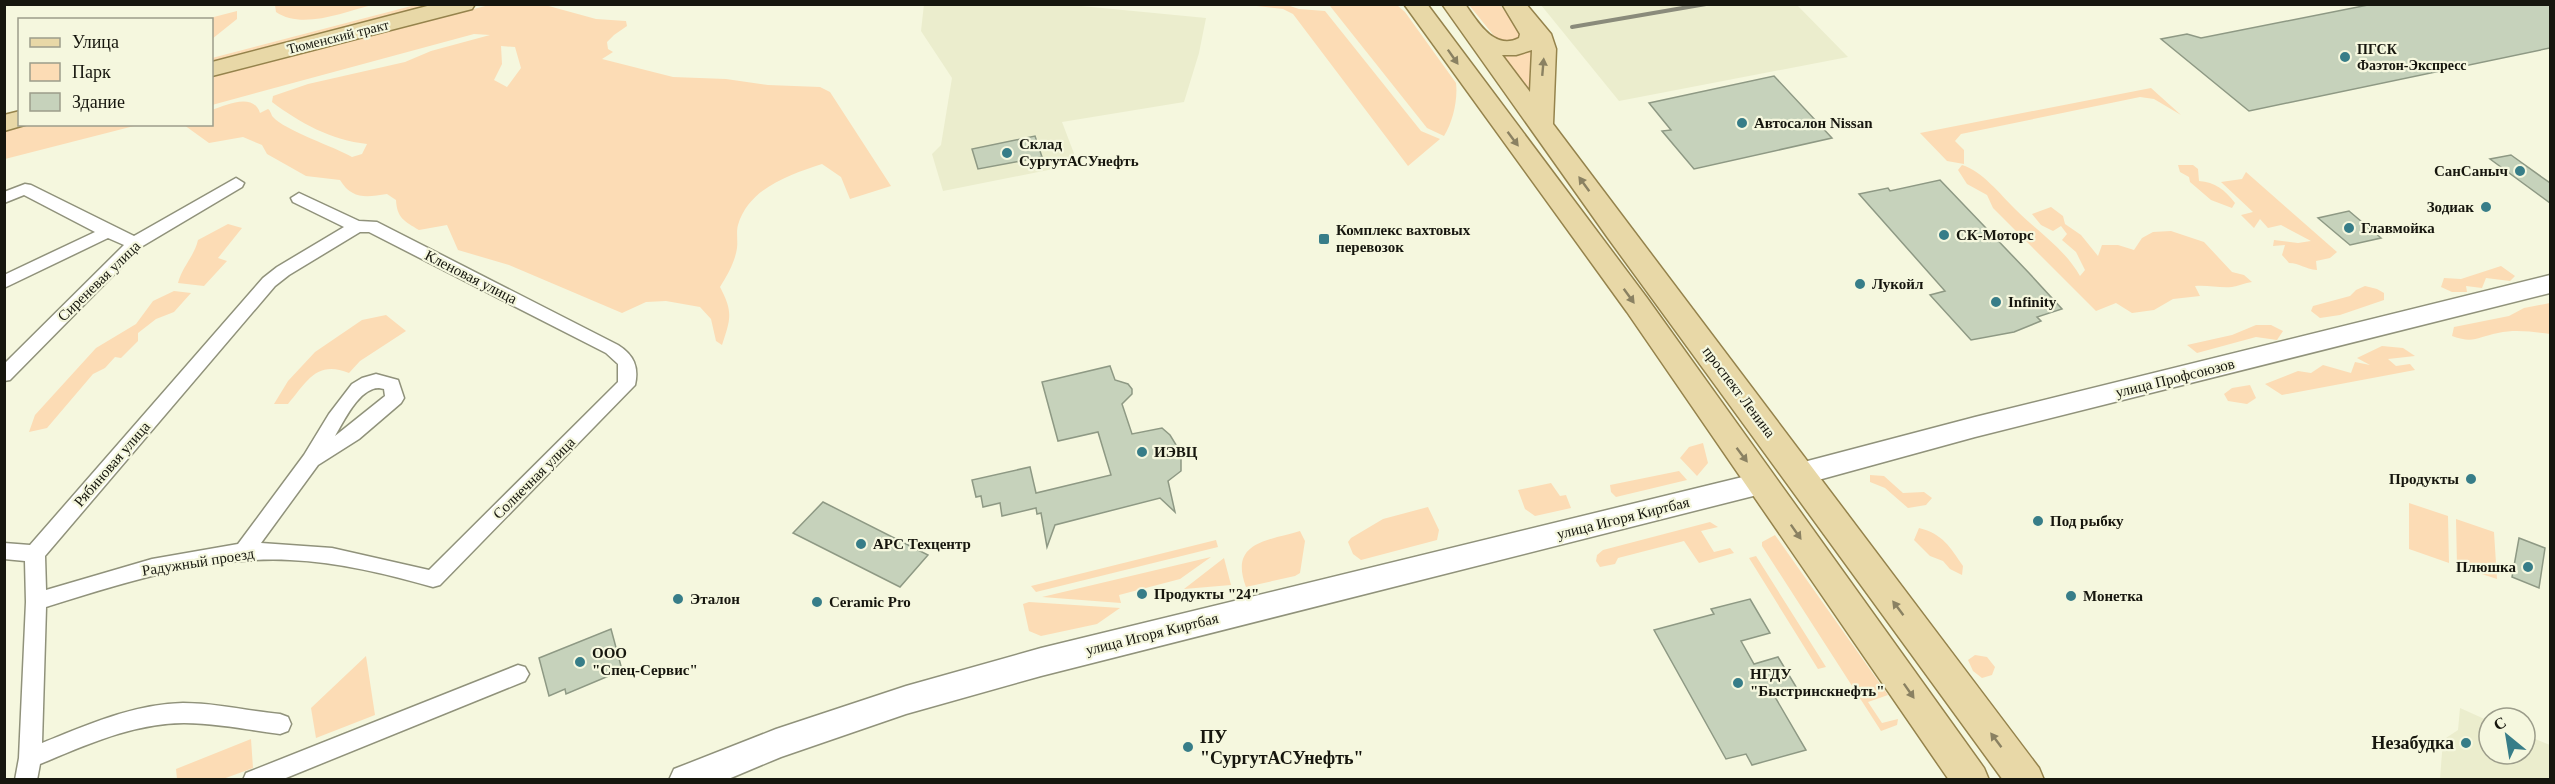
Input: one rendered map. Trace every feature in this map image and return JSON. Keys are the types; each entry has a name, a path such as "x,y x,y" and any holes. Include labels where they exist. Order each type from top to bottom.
{"main road":[{"name":"Тюменский тракт","path":"213,54 400,4"},
{"name":"Тюменский тракт","path":"213,69 464,4"},
{"name":"проспект Ленина","path":"1453,4 1540,125 2026,780"},
{"path":"1418,10 1636,305 1971,780"},
{"path":"1475,36 1495,47 1522,48 1530,42 1532,34 1518,10"},
{"path":"1518,10 1539,34 1544,49 1540,125"},
{"name":"улица Профсоюзов","path":"1800,474 1986,424 2550,284"},
{"name":"улица Игоря Киртбая","path":"687,780 776,744 884,708 1041,662 1800,474"}],"street":[{"name":"Сиреневая улица","path":"4,375 135,243 236,183"},
{"path":"4,198 25,189 108,232 135,243"},
{"name":"Кленовая улица","path":"299,198 357,227 371,226 612,349 623,356 629,373"},
{"name":"Рябиновая улица","path":"35,554 269,282 283,271 357,227"},
{"path":"4,282 108,232"},
{"name":"Солнечная улица","path":"433,579 616,396 626,385 629,373"},
{"path":"243,552 311,460 347,403 364,384 380,380 392,385 395,398 352,434 311,460"},
{"name":"Радужный проезд","path":"36,602 147,569 243,552 270,550 374,563 433,579"},
{"path":"4,551 35,554 36,602 30,758 26,780"},
{"path":"254,780 518,674"},
{"path":"30,758 145,717 183,713 280,724"}],"shaded area":[{"path":"924,4 1071,5 1206,18 1199,53 1184,102 1062,122 1078,164 943,191 932,154 941,145 952,78 921,31"},
{"path":"1541,5 1797,5 1848,57 1619,101"},
{"name":"Незабудка","path":"2460,708 2477,716 2477,766 2537,766 2537,740 2550,745 2550,779 2440,779 2443,740 2458,730"}],"green space":[{"path":"275,4 372,5 310,20 286,17 276,12"},
{"path":"419,4 432,5 213,61 213,58"},
{"path":"489,5 545,5 596,19 626,21 627,26 607,42 608,49 613,52 602,59 673,77 820,87 830,92 891,186 850,199 841,177 822,164 784,178 751,201 743,212 737,228 737,248 728,274 720,287 729,309 722,345 716,341 711,319 700,307 666,301 646,302 622,313 509,265 458,250 447,225 419,230 402,218 396,200 387,194 360,196 350,191 340,180 306,176 267,154 262,145 243,137 209,143 185,126 213,126 213,110 231,103 252,103 260,113 268,109 279,122 352,157 362,154 367,144 341,139 305,123 272,102 273,96 308,84 405,62 431,51 490,35 474,34 213,105 213,77","holes":["501,46 515,47 521,68 507,87 494,80 502,64"]},
{"path":"1248,5 1287,5 1299,9 1325,11 1421,131 1440,139 1408,166 1293,14 1283,9"},
{"path":"1317,5 1397,5 1405,12 1456,83 1454,110 1444,136 1427,128 1330,6"},
{"path":"1469,5 1500,5 1524,36 1522,41 1499,42"},
{"path":"237,11 237,19 213,38 213,18 210,18"},
{"path":"1538,43 1534,97 1500,53"},
{"path":"2151,88 2181,115 2154,99 2140,97 1961,134 1955,141 1964,150 1964,164 1947,161 1920,133"},
{"path":"23,126 134,126 5,159 5,130"},
{"path":"1962,165 1977,172 1990,184 2066,257 2080,276 2085,270 2076,252 2062,240 2067,234 2061,226 2053,231 2041,225 2032,214 2051,207 2063,216 2065,224 2081,235 2098,256 2102,245 2118,245 2134,250 2142,238 2153,232 2171,231 2204,242 2232,272 2244,275 2252,282 2232,287 2195,286 2200,296 2173,299 2154,310 2132,313 2116,303 2096,311 1993,208 1987,195 1967,184 1958,170"},
{"path":"2178,165 2193,165 2198,169 2199,181 2215,185 2223,191 2235,203 2232,208 2211,200 2190,182 2189,177 2180,172"},
{"path":"2246,172 2337,252 2330,258 2316,261 2317,270 2289,263 2282,255 2285,245 2273,246 2274,240 2298,243 2311,241 2281,225 2268,228 2260,219 2254,228 2241,215 2253,212 2221,182 2242,179"},
{"path":"228,224 242,228 218,258 227,261 204,286 178,283 198,240"},
{"path":"2501,266 2515,276 2510,281 2486,278 2482,288 2466,286 2467,292 2452,292 2441,287 2444,278 2461,279"},
{"path":"2365,286 2384,293 2384,300 2340,315 2320,318 2311,311 2313,306 2350,296"},
{"path":"174,291 191,293 174,312 156,319 138,333 138,341 121,358 115,357 105,368 93,374 47,428 29,432 35,415 96,348 136,324 153,301"},
{"path":"2550,303 2550,334 2511,331 2471,340 2452,336 2454,327 2509,316 2524,308"},
{"path":"386,315 406,331 360,361 349,373 328,369 320,371 307,381 288,404 274,404 288,381 315,352 362,320"},
{"path":"2256,325 2271,325 2283,331 2277,340 2256,337 2197,353 2187,345 2232,335"},
{"path":"2382,346 2403,348 2415,356 2388,359 2396,366 2410,364 2415,370 2282,395 2265,384 2298,371 2311,373 2323,365 2351,373 2355,362 2370,365 2357,358"},
{"path":"2250,385 2256,398 2247,404 2228,401 2224,394 2232,388"},
{"path":"1703,443 1708,463 1697,476 1680,458 1689,447"},
{"path":"1679,471 1687,480 1616,497 1611,492 1610,485"},
{"path":"1870,475 1884,476 1903,493 1924,492 1932,498 1926,505 1908,508 1885,488 1870,482"},
{"path":"1551,483 1560,496 1566,495 1571,508 1535,516 1525,509 1518,490"},
{"path":"2409,503 2448,516 2449,563 2409,549"},
{"path":"1428,507 1439,530 1437,540 1361,560 1353,554 1348,542 1351,538 1383,519"},
{"path":"2456,519 2494,532 2497,579 2457,566"},
{"path":"1710,522 1718,527 1701,531 1714,552 1730,548 1734,553 1699,563 1684,541 1618,558 1615,564 1600,567 1596,561 1597,555 1603,550"},
{"path":"1919,528 1934,534 1945,542 1963,566 1962,575 1950,569 1943,561 1930,556 1914,540"},
{"path":"1300,531 1305,541 1300,573 1246,587 1242,572 1247,552 1264,541"},
{"path":"1775,535 1888,695 1868,702 1882,723 1898,719 1897,725 1881,731 1762,546 1762,542"},
{"path":"1216,540 1218,547 1036,592 1031,586"},
{"path":"1756,556 1826,667 1818,669 1749,558"},
{"path":"1211,557 1180,579 1119,595 1121,603 1042,597"},
{"path":"1224,558 1231,585 1184,589"},
{"path":"1029,602 1120,608 1097,624 1041,636 1029,631 1023,604"},
{"path":"1975,655 1987,657 1995,667 1992,675 1982,678 1973,671 1968,660"},
{"path":"366,656 375,715 316,738 311,708"},
{"path":"251,739 253,768 223,779 177,779 176,769"}],"building":[{"name":"ПГСК Фаэтон-Экспресс","path":"2373,4 2550,4 2550,48 2249,111 2161,39 2187,34 2201,38"},
{"name":"Автосалон Nissan","path":"1774,76 1832,138 1694,169 1662,131 1671,130 1649,103"},
{"name":"Склад СургутАСУнефть","path":"1035,136 1042,157 978,169 972,149"},
{"name":"СанСаныч","path":"2511,155 2550,183 2550,203 2490,159"},
{"name":"СК-Моторс","path":"1940,180 2062,309 2037,317 2041,321 2014,332 1971,340 1930,295 1945,291 1859,194 1888,188 1890,191"},
{"name":"Главмойка","path":"2349,211 2381,238 2350,245 2318,218"},
{"name":"ИЭВЦ","path":"1110,366 1115,380 1128,384 1132,389 1132,394 1122,404 1132,434 1162,428 1170,435 1178,448 1181,456 1181,471 1168,481 1175,512 1160,498 1055,525 1047,547 1041,513 1037,514 1036,508 1002,516 1000,503 983,507 981,496 976,497 972,480 1030,467 1036,493 1111,475 1098,432 1058,441 1042,382"},
{"name":"АРС Техцентр","path":"823,502 928,555 900,587 793,533"},
{"name":"Плюшка","path":"2519,538 2545,548 2539,588 2512,577"},
{"name":"НГДУ \"Быстринскнефть\"","path":"1750,599 1770,633 1741,641 1754,664 1778,657 1798,690 1775,697 1806,750 1752,765 1746,754 1726,759 1654,630 1714,614 1711,609"},
{"name":"ООО \"Спец-Сервис\"","path":"611,629 621,666 610,671 611,675 566,694 565,689 549,696 539,658"}],"railway":[{"path":"1572,27 1706,4"}],"place":[{"name":"ПГСК Фаэтон-Экспресс","path":"2345,57"},
{"name":"Автосалон Nissan","path":"1742,123"},
{"name":"Склад СургутАСУнефть","path":"1007,153"},
{"name":"СанСаныч","path":"2520,171"},
{"name":"Зодиак","path":"2486,207"},
{"name":"Главмойка","path":"2349,228"},
{"name":"СК-Моторс","path":"1944,235"},
{"name":"Комплекс вахтовых перевозок","path":"1324,239"},
{"name":"Лукойл","path":"1860,284"},
{"name":"Infinity","path":"1996,302"},
{"name":"ИЭВЦ","path":"1142,452"},
{"name":"Продукты","path":"2471,479"},
{"name":"Под рыбку","path":"2038,521"},
{"name":"АРС Техцентр","path":"861,544"},
{"name":"Плюшка","path":"2528,567"},
{"name":"Продукты \"24\"","path":"1142,594"},
{"name":"Монетка","path":"2071,596"},
{"name":"Эталон","path":"678,599"},
{"name":"Ceramic Pro","path":"817,602"},
{"name":"ООО \"Спец-Сервис\"","path":"580,662"},
{"name":"НГДУ \"Быстринскнефть\"","path":"1738,683"},
{"name":"Незабудка","path":"2466,743"},
{"name":"ПУ \"СургутАСУнефть\"","path":"1188,747"}]}
